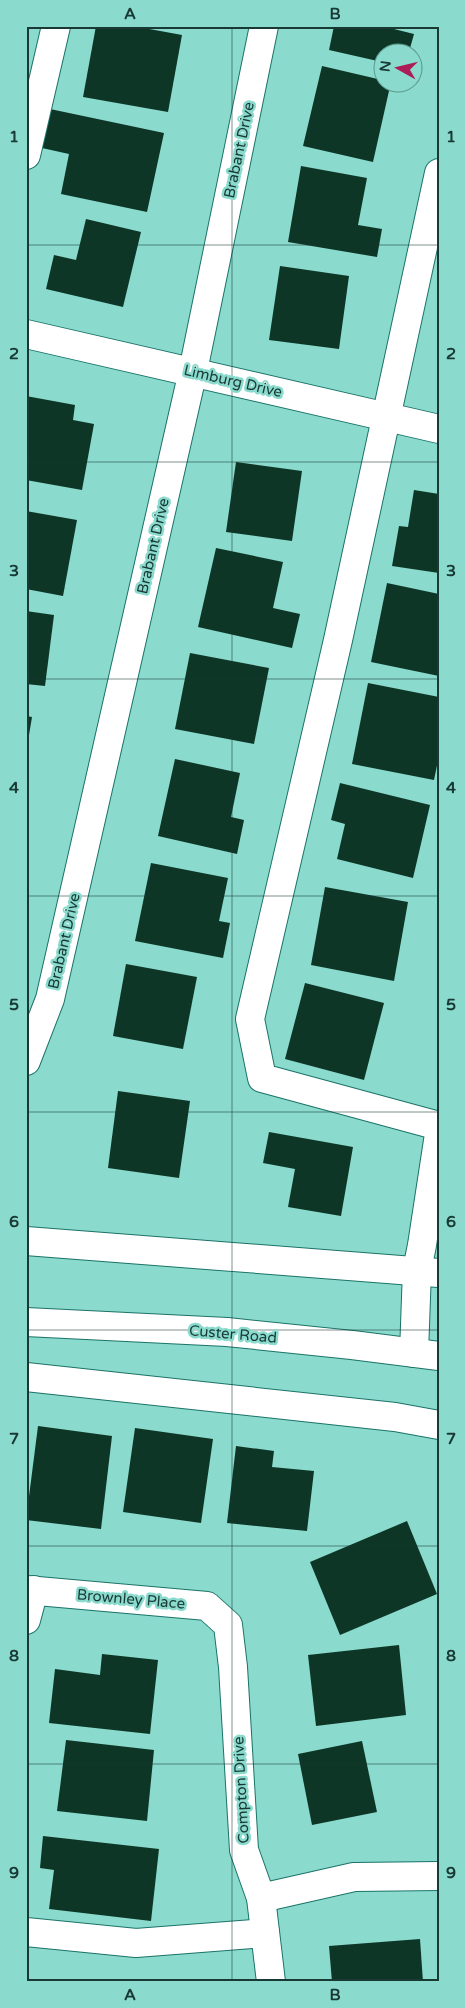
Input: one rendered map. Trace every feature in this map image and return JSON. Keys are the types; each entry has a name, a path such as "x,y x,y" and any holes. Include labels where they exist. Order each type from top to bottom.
{"street":[{"path":"26,155 56,26"},
{"name":"Brabant Drive","path":"26,1061 50,999 193,371 264,26"},
{"path":"439,172 338,640 250,1019 262,1078 439,1126"},
{"name":"Limburg Drive","path":"26,334 439,429"},
{"path":"426,1355 428,1272 422,1245 439,1134"},
{"path":"26,1241 428,1272"},
{"name":"Custer Road","path":"26,1322 227,1332 426,1355"},
{"path":"26,1377 395,1417 439,1425"},
{"path":"26,1620 30,1590"},
{"name":"Brownley Place","path":"30,1590 207,1606 228,1625"},
{"name":"Compton Drive","path":"228,1625 233,1667 244,1850 261,1898 271,1982"},
{"path":"261,1898 354,1877 439,1876"},
{"path":"26,1932 136,1943 265,1932"}],"building":[{"path":"96,26 133,26 182,35 168,112 83,97"},
{"path":"334,26 391,26 390,28 414,34 412,42 372,42 372,60 329,50"},
{"path":"322,66 372,78 372,92 389,92 373,162 303,146"},
{"path":"50,109 164,133 147,212 61,194 69,154 42,148"},
{"path":"301,166 367,178 358,225 382,229 377,257 288,242"},
{"path":"86,219 141,232 123,307 46,289 54,255 76,260"},
{"path":"280,266 349,276 339,349 269,340"},
{"path":"26,396 75,405 73,420 94,424 82,490 26,480"},
{"path":"236,462 302,471 292,541 226,532"},
{"path":"414,490 439,494 439,573 392,566 399,526 408,527"},
{"path":"26,511 77,520 63,596 26,589"},
{"path":"216,548 283,562 273,608 300,614 292,648 198,627"},
{"path":"387,583 439,594 439,676 371,662"},
{"path":"26,611 54,615 45,686 26,684"},
{"path":"190,653 269,668 254,744 175,729"},
{"path":"368,683 439,697 439,756 434,780 352,764"},
{"path":"26,716 32,717 27,747 26,747"},
{"path":"175,759 240,773 231,817 244,820 237,854 158,836"},
{"path":"340,783 430,805 413,878 337,859 345,824 331,820"},
{"path":"151,863 228,878 219,921 230,923 223,958 135,941"},
{"path":"325,887 408,902 394,981 311,965"},
{"path":"126,964 197,977 183,1049 113,1036"},
{"path":"305,983 384,1003 364,1080 285,1059"},
{"path":"118,1091 190,1101 179,1178 108,1168"},
{"path":"269,1132 353,1147 341,1216 288,1207 295,1169 263,1163"},
{"path":"38,1426 112,1436 101,1529 26,1520"},
{"path":"135,1428 213,1439 201,1523 123,1512"},
{"path":"236,1446 274,1451 272,1467 314,1471 307,1531 227,1523"},
{"path":"407,1521 437,1594 340,1635 310,1562"},
{"path":"399,1645 406,1715 316,1726 308,1655"},
{"path":"102,1654 158,1660 150,1734 49,1723 55,1669 100,1675"},
{"path":"66,1740 154,1750 147,1821 57,1811"},
{"path":"362,1741 377,1812 312,1825 298,1754"},
{"path":"43,1836 159,1849 151,1921 49,1909 54,1870 40,1868"},
{"path":"420,1939 423,1982 332,1982 329,1946"}]}
